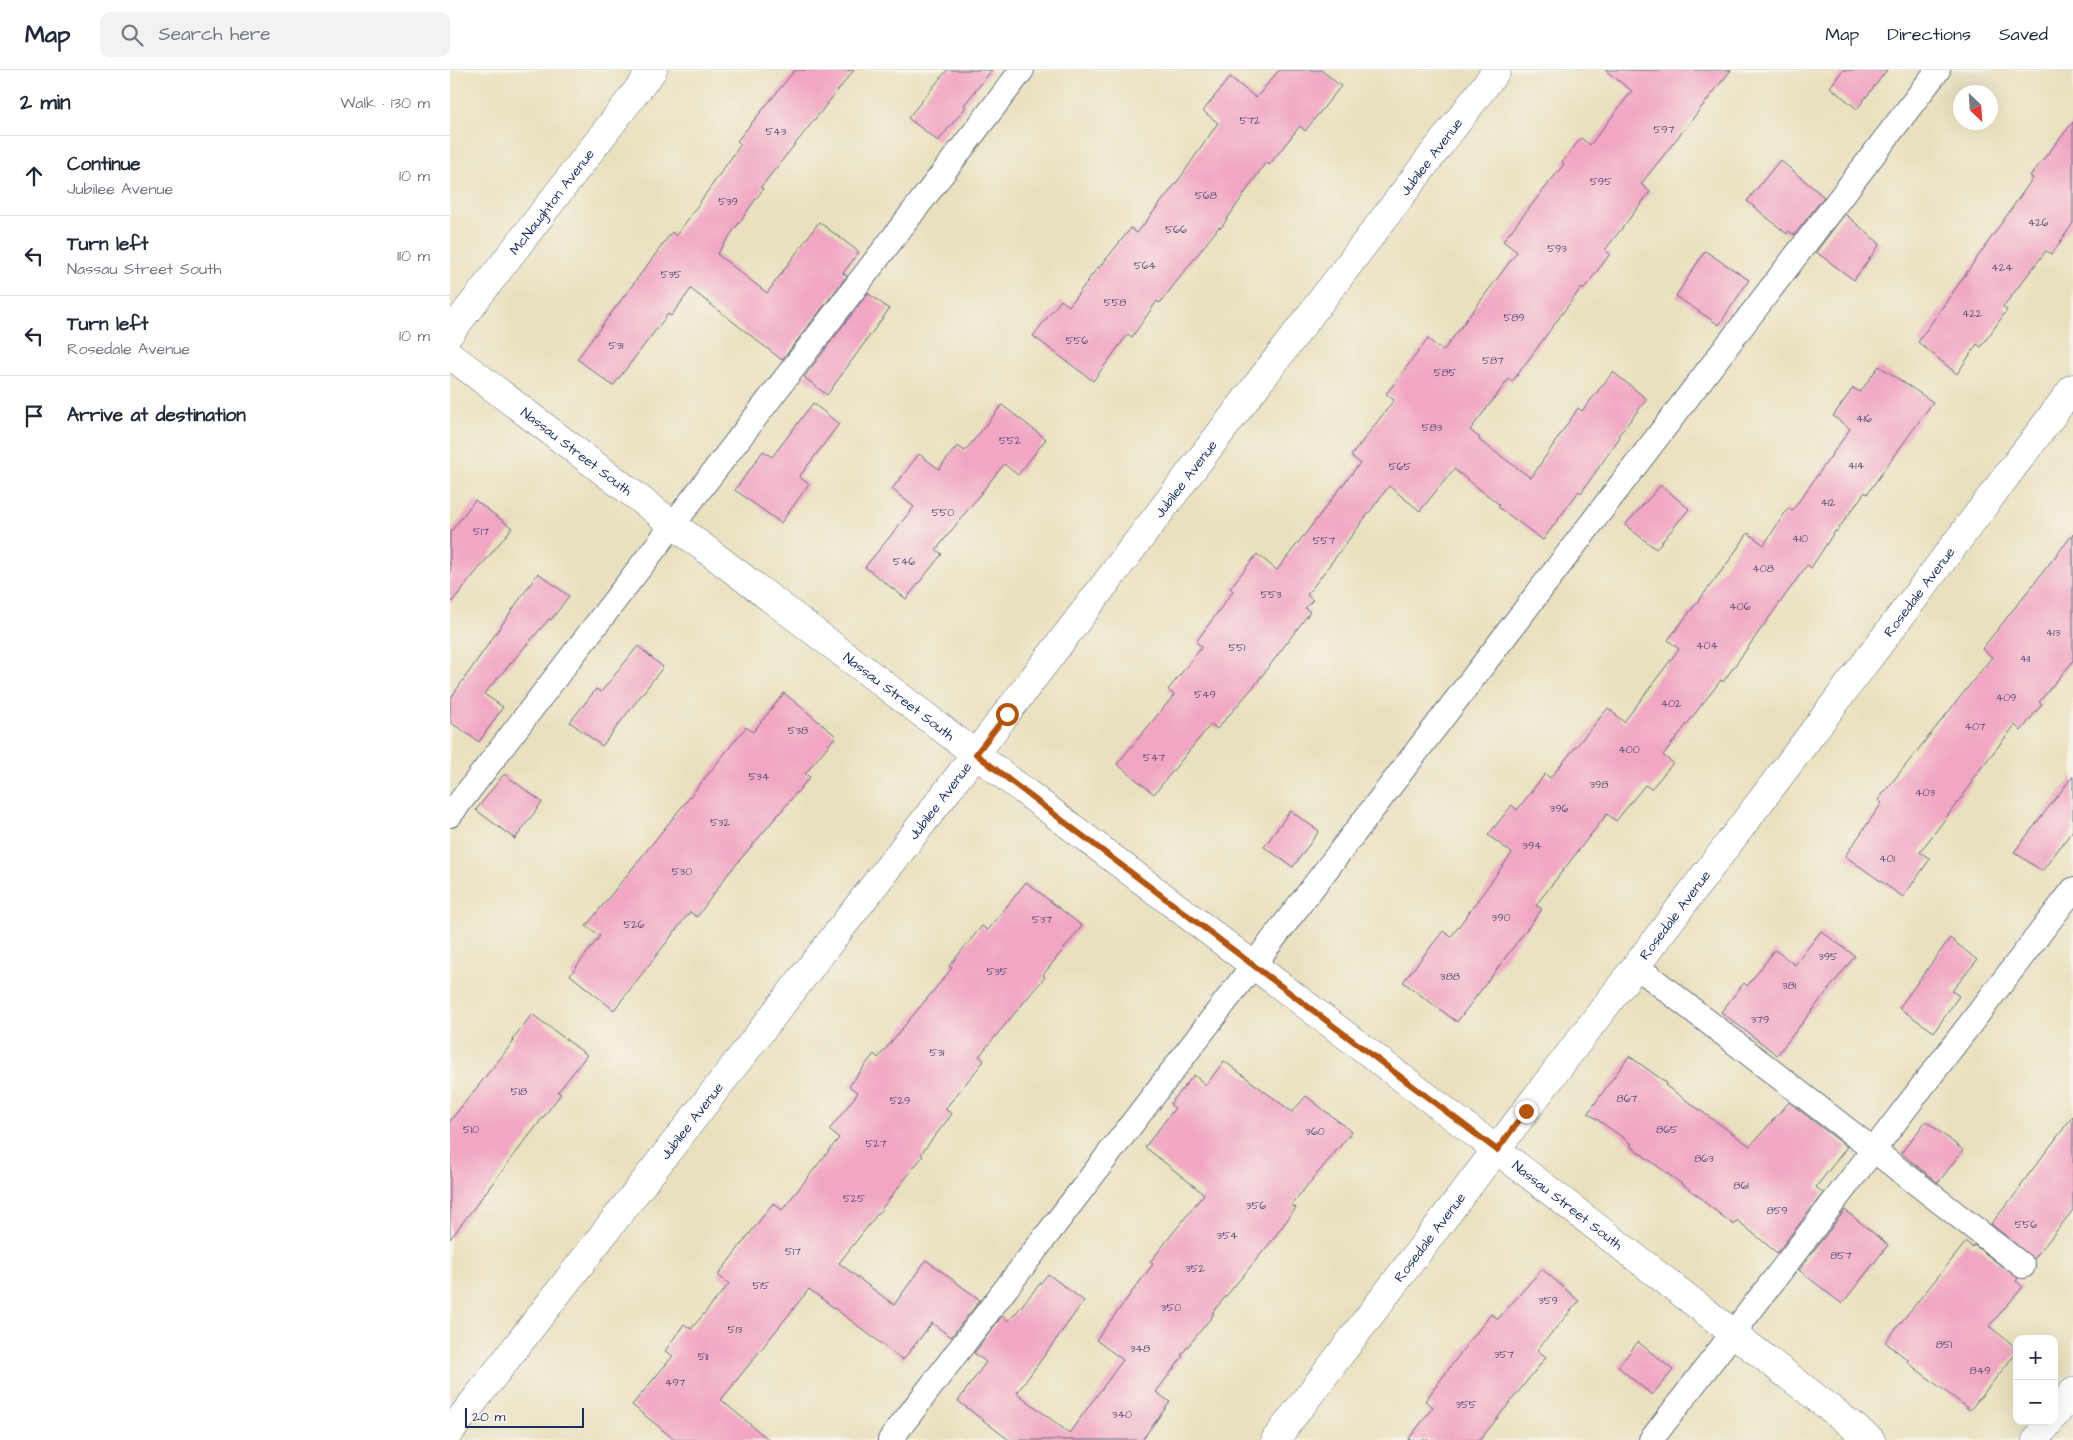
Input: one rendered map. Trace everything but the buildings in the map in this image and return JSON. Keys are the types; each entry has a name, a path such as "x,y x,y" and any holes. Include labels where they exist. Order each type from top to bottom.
{"street":[{"name":"McNaughton Avenue","path":"450,333 653,70"},
{"name":"Jubilee Avenue","path":"450,1432 976,754 1497,70"},
{"name":"Nassau Street South","path":"450,355 1497,1150 1872,1440"},
{"name":"Rosedale Avenue","path":"1274,1440 1497,1150 2073,388"},
{"path":"2058,1411 2073,1392"},
{"path":"2036,1440 2047,1425"}],"lane":[{"path":"450,815 1022,70"},
{"path":"890,1440 1938,70"},
{"path":"1651,1440 2073,890"},
{"path":"1636,966 1872,1151 2023,1266"}],"route":[{"path":"1007,714 976,754 1017,786 1497,1150 1526,1111"}]}
